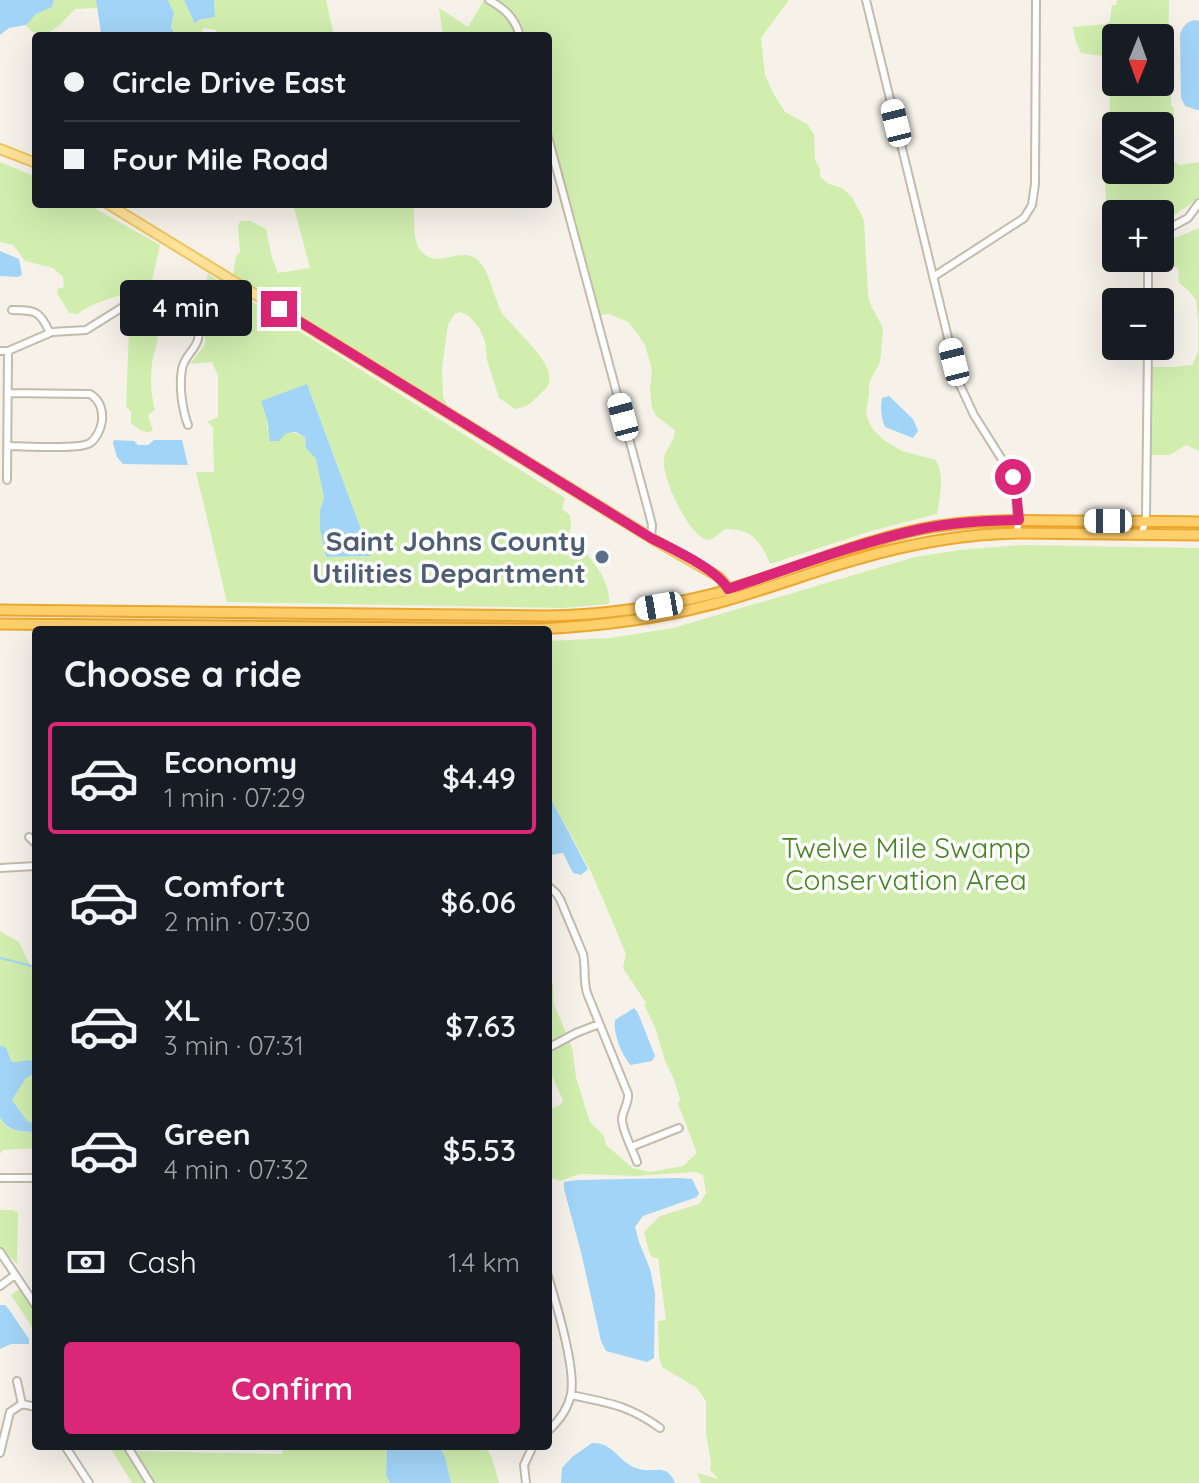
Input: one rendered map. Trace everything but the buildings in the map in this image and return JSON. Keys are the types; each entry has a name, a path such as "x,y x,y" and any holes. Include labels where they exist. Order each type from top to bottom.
{"highway":[{"path":"552,628 614,624 669,615 859,546 915,530 971,521 1199,522"},
{"path":"526,626 529,620 535,619 569,618 730,593 907,546 970,536 1018,533 1199,535"},
{"path":"0,610 589,615"},
{"path":"0,624 53,626"}],"main road":[{"path":"0,149 32,161"},
{"path":"115,208 651,538 712,572 730,593"}],"street":[{"path":"489,0 513,18 518,32"},
{"path":"866,0 962,391 1013,477 1018,533"},
{"path":"933,277 1022,220 1030,210 1033,201 1036,0"},
{"path":"552,162 649,513 651,538"},
{"path":"1174,227 1188,218 1199,203"},
{"path":"7,480 8,393 4,351 50,333 86,330 158,288 174,289 195,304 199,335 197,343 184,359 181,374 184,414 188,425"},
{"path":"12,310 38,313 50,333"},
{"path":"1142,534 1146,516 1148,360"},
{"path":"8,393 90,394 99,403 102,421 94,440 88,444 8,446"},
{"path":"295,614 295,626"},
{"path":"368,615 368,626"},
{"path":"29,837 32,840"},
{"path":"0,868 32,866"},
{"path":"552,890 560,899 583,954 584,984 628,1094 622,1123 637,1162"},
{"path":"552,1046 599,1024"},
{"path":"631,1147 679,1128"},
{"path":"0,1178 32,1178"},
{"path":"0,1252 32,1300"},
{"path":"0,1286 15,1275"},
{"path":"552,1290 571,1371 571,1395 564,1413 552,1426"},
{"path":"17,1381 22,1404"},
{"path":"571,1395 624,1407 660,1428"},
{"path":"0,1452 10,1412 22,1404 32,1406"},
{"path":"68,1450 89,1483"},
{"path":"129,1450 150,1483"},
{"path":"526,1483 524,1465 530,1450"}],"green space":[{"path":"54,0 96,0 98,8 75,9 50,32 32,32 26,25 28,21 52,7"},
{"path":"168,0 184,0 195,24 198,20 215,17 214,0 326,0 333,32 216,32 203,28 202,32 174,32 171,27 174,13"},
{"path":"484,0 789,0 761,38 765,75 785,112 807,124 814,134 815,160 820,177 852,197 864,220 868,295 883,333 880,362 869,383 866,412 873,430 884,440 902,451 936,460 941,480 937,514 871,531 770,564 758,542 742,531 725,529 710,540 702,538 694,530 678,506 667,479 664,459 675,430 657,417 652,408 652,370 645,345 628,322 609,314 595,316 552,149 552,32 522,32 516,27 517,32 442,32 439,8 468,27"},
{"path":"1117,0 1169,0 1169,24 1106,24 1110,21 1112,5 1116,5"},
{"path":"1102,24 1102,56 1081,53 1073,27"},
{"path":"1110,96 1171,96 1171,106 1174,108 1174,112 1110,112"},
{"path":"0,162 32,175 32,208 94,208 160,245 152,280 78,314 69,313 58,295 57,289 64,287 63,277 53,268 25,261 13,245 0,242"},
{"path":"1174,162 1180,165 1199,162 1199,198 1174,215 1174,200 1106,200 1105,184 1174,184"},
{"path":"294,208 413,208 418,246 427,256 440,259 466,255 483,266 501,311 547,367 550,376 547,387 526,406 515,409 499,398 487,360 485,341 469,316 460,312 448,324 442,368 443,397 450,411 233,278 236,256 240,252 240,221 250,221 266,229 278,273 310,268"},
{"path":"1199,228 1199,451 1186,445 1170,455 1148,455 1149,367 1192,365 1198,352 1196,300 1179,283 1178,268 1174,266 1174,238"},
{"path":"208,274 565,498 562,509 570,515 568,536 602,575 609,604 563,608 227,602 196,472 214,472 213,427 207,422 218,417 218,376 212,362 190,364 205,345 205,310 201,301","holes":["307,384 371,556 326,557 320,530 320,510 324,498 316,459 306,448 305,437 267,429 267,419"]},
{"path":"137,301 145,315 155,319 158,330 151,375 155,410 148,415 153,431 147,432 131,423 131,412 126,406 131,328 128,310"},
{"name":"Twelve Mile Swamp Conservation Area","path":"1021,545 1199,548 1199,1483 701,1483 697,1473 718,1479 710,1470 706,1401 697,1388 662,1367 658,1321 666,1320 658,1258 653,1258 649,1252 644,1232 660,1216 699,1204 706,1193 703,1175 695,1172 636,1176 580,1174 560,1181 552,1178 552,1108 561,1105 563,1100 552,1076 552,982 554,1004 572,1048 576,1077 587,1113 590,1122 604,1136 606,1145 633,1168 650,1172 683,1166 697,1153 646,1003 623,968 626,954 591,872 552,800 552,641 610,638 673,628 915,557"},
{"path":"0,931 19,942 32,970 32,1062 11,1061 8,1052 0,1046"},
{"path":"32,1073 32,1122 28,1122 12,1100"},
{"path":"0,1117 11,1128 32,1132 32,1148 3,1150 0,1154"},
{"path":"0,1210 18,1213 17,1264 0,1247"},
{"path":"21,1288 32,1304 32,1327 11,1295"},
{"path":"111,1450 126,1450 147,1483 132,1483"},
{"path":"283,1450 387,1450 386,1476 390,1483 152,1483 132,1451 282,1454"},
{"path":"441,1450 487,1450 499,1483 451,1483"}],"water":[{"path":"0,0 54,0 52,7 36,14 26,25 9,28 0,35"},
{"path":"96,0 168,0 174,13 171,27 174,32 101,32"},
{"path":"184,0 214,0 215,17 198,20 195,24"},
{"path":"1199,21 1199,110 1185,106 1181,98 1180,34 1186,24"},
{"path":"0,251 19,259 22,275 0,276"},
{"path":"307,384 371,556 326,557 320,530 320,510 324,498 316,459 306,448 305,437 296,432 286,433 279,441 270,441 261,401"},
{"path":"889,396 913,419 918,431 913,438 885,427 881,402 882,398"},
{"path":"114,440 148,445 154,440 182,440 188,465 123,464 117,457"},
{"path":"552,801 588,869 581,875 573,873 563,853 552,855"},
{"path":"634,1008 655,1056 652,1061 631,1065 619,1044 615,1020"},
{"path":"0,1046 6,1047 11,1061 32,1061 32,1074 26,1078 12,1100 28,1122 32,1122 32,1132 11,1128 0,1117"},
{"path":"692,1179 699,1193 697,1197 643,1216 635,1227 655,1293 654,1358 647,1362 606,1351 601,1341 564,1182"},
{"path":"0,1305 8,1308 29,1339 29,1344 11,1344 0,1349"},
{"path":"592,1443 611,1449 636,1468 668,1472 675,1483 561,1483 562,1468"},
{"path":"387,1450 441,1450 451,1483 390,1483 386,1476"}],"waterway":[{"path":"0,958 32,966"}],"place":[{"name":"Saint Johns County Utilities Department","path":"602,557"}],"route":[{"path":"279,309 651,538 712,572 728,589 859,546 923,529 971,521 1019,520 1013,477"}]}
